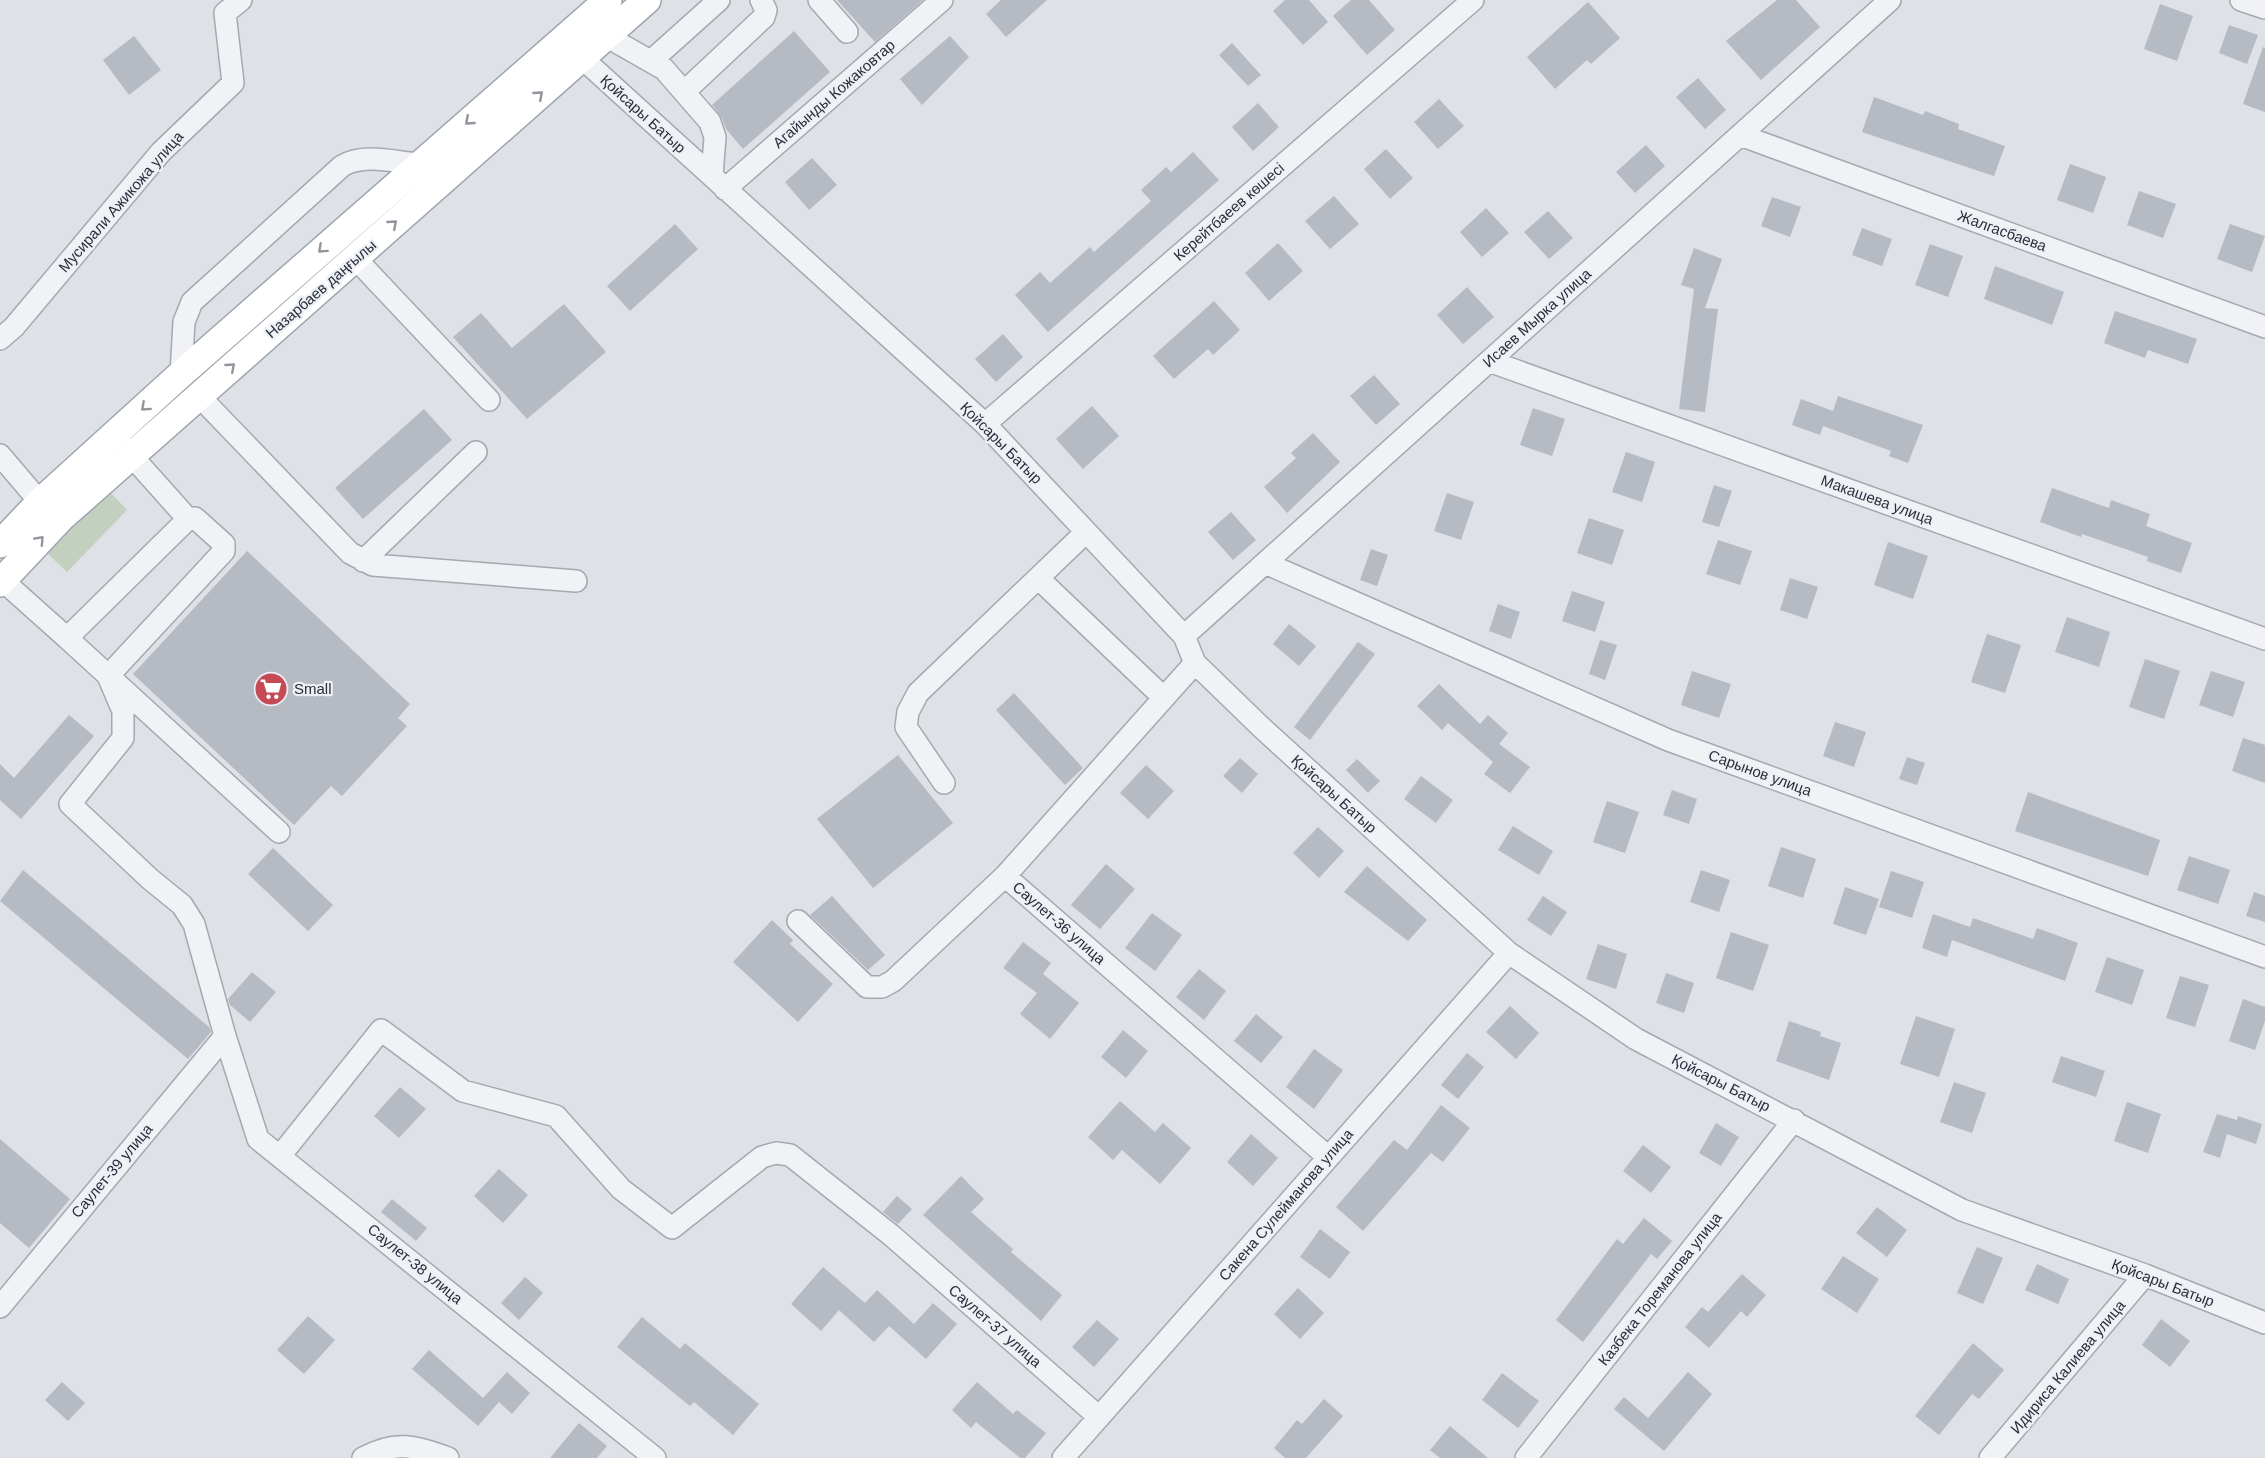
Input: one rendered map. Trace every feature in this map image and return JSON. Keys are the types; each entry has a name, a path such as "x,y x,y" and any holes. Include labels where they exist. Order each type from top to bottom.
{"main road":[{"name":"Назарбаев даңғылы","path":"1,582 61,518 355,258 572,49 608,0"},
{"name":"Назарбаев даңғылы","path":"0,544 40,502 418,164 572,49 606,36 647,0"},
{"path":"181,375 199,396"}],"street":[{"name":"Мусирали Ажикожа улица","path":"0,339 14,327 161,152 233,83 225,13 241,0"},
{"path":"651,61 719,0"},
{"path":"684,92 764,17 766,10 761,0"},
{"path":"819,0 847,32"},
{"name":"Агайынды Кожаковтар","path":"718,183 942,0"},
{"name":"Керейтбаеев көшесі","path":"985,424 1473,0"},
{"name":"Исаев Мырка улица","path":"1184,636 1890,0"},
{"path":"2241,0 2265,8"},
{"path":"606,36 664,69 710,122 715,137 718,183"},
{"name":"Қойсары Батыр","path":"572,49 985,424 1184,636 1195,663 1261,728 1509,953 1636,1039 1962,1210 2145,1275 2265,1323"},
{"name":"Жалгасбаева","path":"1740,135 2265,327"},
{"path":"181,375 184,322 192,302 342,166 357,159 418,164"},
{"path":"355,258 489,400"},
{"name":"Макашева улица","path":"1489,361 2265,639"},
{"path":"199,396 350,553 363,561 373,565 576,581"},
{"path":"113,436 133,455 188,519"},
{"path":"363,561 476,452"},
{"path":"0,455 40,502"},
{"path":"67,638 188,519 195,518 224,544 225,551 108,676"},
{"path":"944,783 906,727 908,712 918,693 1086,532"},
{"name":"Сарынов улица","path":"1265,563 1668,740 2265,957"},
{"path":"1038,578 1164,698"},
{"path":"1,582 67,638 279,832"},
{"name":"Саулет-36 улица","path":"1195,663 1005,876 1328,1157"},
{"name":"Саулет-38 улица","path":"108,676 123,711 123,738 70,804 150,879 182,905 194,924 225,1036 258,1138 655,1458"},
{"path":"798,921 867,987 882,987 893,981 1005,876"},
{"name":"Сакена Сулейманова улица","path":"1063,1458 1509,953"},
{"name":"Саулет-37 улица","path":"280,1156 381,1030 463,1091 556,1116 621,1189 672,1228 762,1157 776,1153 790,1155 891,1235 1100,1417"},
{"name":"Саулет-39 улица","path":"0,1307 225,1036"},
{"name":"Казбека Тореманова улица","path":"1526,1458 1794,1120"},
{"name":"Идириса Калиева улица","path":"1990,1458 2145,1275"},
{"path":"363,1458 384,1447 420,1448 448,1458"}],"green space":[{"path":"109,491 127,510 67,572 46,552"}],"building":[{"path":"837,0 923,0 875,42"},
{"path":"1001,0 1047,0 1006,37 986,14"},
{"path":"1285,0 1309,0 1328,22 1303,45 1273,11"},
{"path":"1351,0 1369,0 1395,30 1367,55 1333,16"},
{"path":"1777,0 1796,0 1820,27 1761,80 1726,41"},
{"path":"1588,2 1620,38 1591,64 1587,60 1555,89 1527,57"},
{"path":"2160,4 2193,16 2177,61 2144,49"},
{"path":"2229,25 2258,35 2247,64 2219,53"},
{"path":"794,31 830,72 743,149 726,129 722,118 712,105"},
{"path":"134,36 161,70 129,95 103,60"},
{"path":"950,36 969,57 922,105 900,79"},
{"path":"1232,43 1261,75 1248,86 1219,55"},
{"path":"2263,47 2265,48 2265,112 2243,104"},
{"path":"1698,78 1726,110 1705,129 1676,97"},
{"path":"1874,97 1923,115 1925,111 1959,124 1958,129 2005,146 1994,176 1862,132"},
{"path":"1439,99 1464,126 1438,149 1414,122"},
{"path":"1258,103 1279,127 1253,151 1232,127"},
{"path":"1646,145 1665,166 1635,193 1616,172"},
{"path":"1386,149 1413,178 1390,199 1364,169"},
{"path":"1193,152 1219,180 1048,332 1015,295 1040,272 1050,283 1090,247 1094,252 1151,201 1141,190 1166,167 1171,172"},
{"path":"812,158 837,185 809,210 785,182"},
{"path":"2070,164 2106,177 2093,213 2057,200"},
{"path":"2139,191 2176,204 2163,238 2127,225"},
{"path":"1334,196 1359,224 1330,249 1305,221"},
{"path":"1772,197 1801,207 1790,237 1761,226"},
{"path":"1486,208 1509,233 1482,257 1460,232"},
{"path":"1548,211 1573,238 1549,259 1524,232"},
{"path":"675,224 698,249 630,311 607,286"},
{"path":"2230,224 2265,236 2252,272 2217,259"},
{"path":"1862,228 1892,239 1882,266 1852,255"},
{"path":"1278,243 1303,271 1269,301 1245,273"},
{"path":"1930,244 1963,256 1948,297 1915,285"},
{"path":"1694,248 1722,259 1705,308 1718,309 1705,412 1679,409 1694,289 1681,285"},
{"path":"1995,266 2064,292 2052,325 1984,299"},
{"path":"1467,287 1494,317 1463,344 1437,315"},
{"path":"1214,301 1240,330 1213,355 1208,349 1174,379 1153,356"},
{"path":"564,304 606,352 527,419 453,337 481,313 512,348"},
{"path":"2115,311 2197,339 2188,364 2148,350 2145,358 2104,343"},
{"path":"1003,334 1023,357 996,382 975,359"},
{"path":"1374,375 1400,404 1376,425 1350,396"},
{"path":"1838,396 1923,425 1908,463 1889,456 1891,451 1823,426 1820,435 1792,425 1801,399 1833,411"},
{"path":"1092,406 1119,436 1083,469 1056,439"},
{"path":"1533,408 1565,419 1552,456 1520,445"},
{"path":"424,409 452,440 363,519 335,488"},
{"path":"1313,433 1340,462 1287,513 1264,487 1296,458 1291,453"},
{"path":"1626,452 1655,462 1642,502 1612,492"},
{"path":"1714,485 1732,491 1719,527 1702,522"},
{"path":"2052,488 2109,508 2111,500 2150,514 2146,526 2192,543 2181,573 2147,561 2148,557 2040,522"},
{"path":"1447,493 1474,502 1461,540 1434,531"},
{"path":"1231,512 1256,540 1233,560 1208,532"},
{"path":"1589,518 1624,530 1612,565 1577,553"},
{"path":"1718,540 1752,551 1740,585 1706,574"},
{"path":"1888,542 1928,556 1913,599 1874,585"},
{"path":"1371,549 1388,555 1377,586 1360,580"},
{"name":"Small","path":"247,551 410,704 398,718 407,726 342,796 331,786 294,825 133,674"},
{"path":"1790,578 1818,587 1807,619 1780,610"},
{"path":"1572,591 1605,602 1595,632 1562,621"},
{"path":"1498,604 1520,612 1511,639 1489,631"},
{"path":"2067,617 2110,632 2099,667 2055,652"},
{"path":"1289,624 1316,646 1299,666 1273,644"},
{"path":"1987,634 2021,645 2005,693 1971,682"},
{"path":"1600,640 1617,645 1605,680 1589,674"},
{"path":"1358,642 1375,654 1310,740 1294,727"},
{"path":"2145,659 2180,671 2164,719 2129,707"},
{"path":"1692,671 1731,684 1719,718 1681,705"},
{"path":"2211,671 2245,682 2233,717 2199,705"},
{"path":"1439,684 1480,724 1488,715 1508,733 1499,744 1530,767 1510,793 1484,774 1493,762 1448,723 1442,730 1417,706"},
{"path":"1014,693 1083,768 1065,785 996,710"},
{"path":"69,715 94,736 21,819 0,800 0,764 14,778"},
{"path":"1835,722 1866,732 1854,767 1823,756"},
{"path":"2243,738 2265,745 2265,783 2232,771"},
{"path":"898,755 953,823 873,888 817,819"},
{"path":"1907,757 1925,763 1917,785 1899,779"},
{"path":"1240,758 1258,774 1242,793 1223,776"},
{"path":"1357,759 1380,781 1368,793 1346,770"},
{"path":"1146,765 1174,791 1148,819 1120,793"},
{"path":"1421,776 1453,800 1436,823 1404,799"},
{"path":"1672,790 1697,799 1689,824 1663,815"},
{"path":"2028,792 2160,840 2148,876 2015,831"},
{"path":"1607,801 1639,812 1625,853 1593,842"},
{"path":"1513,826 1553,851 1539,875 1498,850"},
{"path":"1318,827 1344,851 1319,878 1293,853"},
{"path":"1781,847 1816,859 1803,898 1768,886"},
{"path":"273,848 333,905 308,931 248,874"},
{"path":"2189,856 2230,870 2218,904 2177,890"},
{"path":"1106,864 1135,889 1100,929 1071,905"},
{"path":"1367,866 1427,920 1408,941 1344,892"},
{"path":"23,870 209,1027 211,1032 188,1059 0,901"},
{"path":"1701,870 1730,880 1719,912 1690,902"},
{"path":"1891,871 1924,882 1912,918 1879,907"},
{"path":"1845,887 1879,899 1866,935 1833,924"},
{"path":"2254,892 2265,896 2265,922 2246,916"},
{"path":"832,896 885,955 868,970 810,915"},
{"path":"1543,896 1567,912 1551,936 1527,920"},
{"path":"1152,913 1182,935 1155,971 1125,948"},
{"path":"1933,914 1970,927 1973,918 2033,939 2037,928 2078,943 2065,981 1952,940 1947,957 1922,948"},
{"path":"772,920 793,940 790,944 833,984 798,1022 733,962"},
{"path":"1731,932 1769,945 1753,991 1716,978"},
{"path":"1023,942 1051,963 1043,974 1079,1003 1050,1039 1020,1014 1037,993 1003,968"},
{"path":"1598,944 1627,954 1616,989 1586,979"},
{"path":"2107,957 2144,970 2132,1005 2095,992"},
{"path":"1199,969 1226,991 1204,1020 1176,997"},
{"path":"252,972 276,992 250,1022 230,1005 228,999"},
{"path":"1666,973 1694,983 1684,1013 1656,1003"},
{"path":"2180,976 2209,985 2195,1027 2166,1018"},
{"path":"2243,999 2265,1007 2265,1021 2255,1050 2229,1041"},
{"path":"1510,1006 1539,1033 1516,1059 1486,1032"},
{"path":"1256,1014 1283,1037 1261,1063 1234,1041"},
{"path":"1916,1016 1955,1029 1939,1077 1900,1064"},
{"path":"1789,1021 1821,1032 1820,1036 1841,1043 1829,1080 1776,1061"},
{"path":"1123,1030 1148,1051 1126,1078 1101,1057"},
{"path":"1314,1049 1343,1070 1314,1109 1286,1087"},
{"path":"1467,1053 1484,1067 1458,1099 1441,1085"},
{"path":"2061,1056 2105,1071 2096,1097 2052,1082"},
{"path":"1954,1082 1986,1093 1972,1133 1940,1122"},
{"path":"400,1087 426,1109 399,1138 374,1116"},
{"path":"1120,1101 1155,1132 1163,1123 1191,1148 1160,1184 1122,1150 1113,1160 1088,1137"},
{"path":"2127,1102 2161,1114 2148,1153 2114,1141"},
{"path":"1441,1105 1470,1128 1443,1162 1431,1153 1363,1231 1336,1207 1394,1140 1407,1150"},
{"path":"2217,1114 2237,1120 2238,1116 2262,1124 2256,1144 2227,1134 2220,1158 2203,1152"},
{"path":"1716,1123 1739,1137 1721,1166 1699,1153"},
{"path":"1251,1134 1278,1158 1253,1186 1227,1162"},
{"path":"0,1139 70,1199 29,1248 0,1223"},
{"path":"1643,1145 1671,1167 1651,1193 1623,1171"},
{"path":"499,1169 528,1195 503,1223 474,1196"},
{"path":"961,1176 984,1199 971,1212 1013,1249 1011,1252 1062,1295 1041,1321 923,1215"},
{"path":"897,1196 912,1209 898,1224 883,1212"},
{"path":"392,1199 427,1228 416,1241 381,1212"},
{"path":"1877,1207 1907,1230 1887,1257 1856,1233"},
{"path":"1644,1218 1672,1241 1657,1259 1651,1254 1583,1342 1556,1320 1617,1239 1623,1244"},
{"path":"1320,1229 1350,1252 1330,1279 1300,1257"},
{"path":"1977,1247 2003,1258 1983,1304 1957,1293"},
{"path":"1843,1256 1879,1279 1857,1313 1821,1289"},
{"path":"2037,1264 2069,1279 2058,1304 2025,1290"},
{"path":"823,1267 865,1303 877,1290 914,1324 933,1303 957,1324 926,1359 889,1326 874,1342 839,1310 821,1331 791,1304"},
{"path":"1742,1274 1766,1295 1747,1317 1741,1311 1709,1348 1685,1327 1702,1307 1708,1312"},
{"path":"525,1277 543,1293 519,1320 501,1303"},
{"path":"1298,1288 1324,1313 1300,1339 1274,1314"},
{"path":"308,1316 335,1340 304,1374 277,1350"},
{"path":"642,1317 680,1349 685,1343 759,1404 733,1435 694,1402 690,1406 617,1347"},
{"path":"2161,1319 2190,1341 2170,1367 2142,1345"},
{"path":"1097,1320 1119,1339 1094,1367 1072,1347"},
{"path":"1973,1343 2004,1370 1979,1399 1972,1394 1939,1435 1915,1416"},
{"path":"429,1350 483,1398 507,1372 530,1393 512,1414 499,1402 478,1426 412,1369"},
{"path":"1688,1372 1712,1394 1664,1451 1614,1409 1624,1397 1648,1418"},
{"path":"1502,1373 1539,1401 1518,1428 1482,1400"},
{"path":"62,1382 85,1403 68,1421 45,1400"},
{"path":"977,1382 1013,1414 1017,1410 1046,1433 1025,1458 1020,1458 976,1422 971,1428 952,1410"},
{"path":"1324,1399 1343,1416 1306,1458 1285,1458 1274,1448 1297,1420 1302,1424"},
{"path":"579,1423 607,1446 597,1458 550,1458"},
{"path":"1450,1426 1488,1458 1440,1458 1430,1450"}],"place":[{"name":"Small","path":"271,689"}]}
